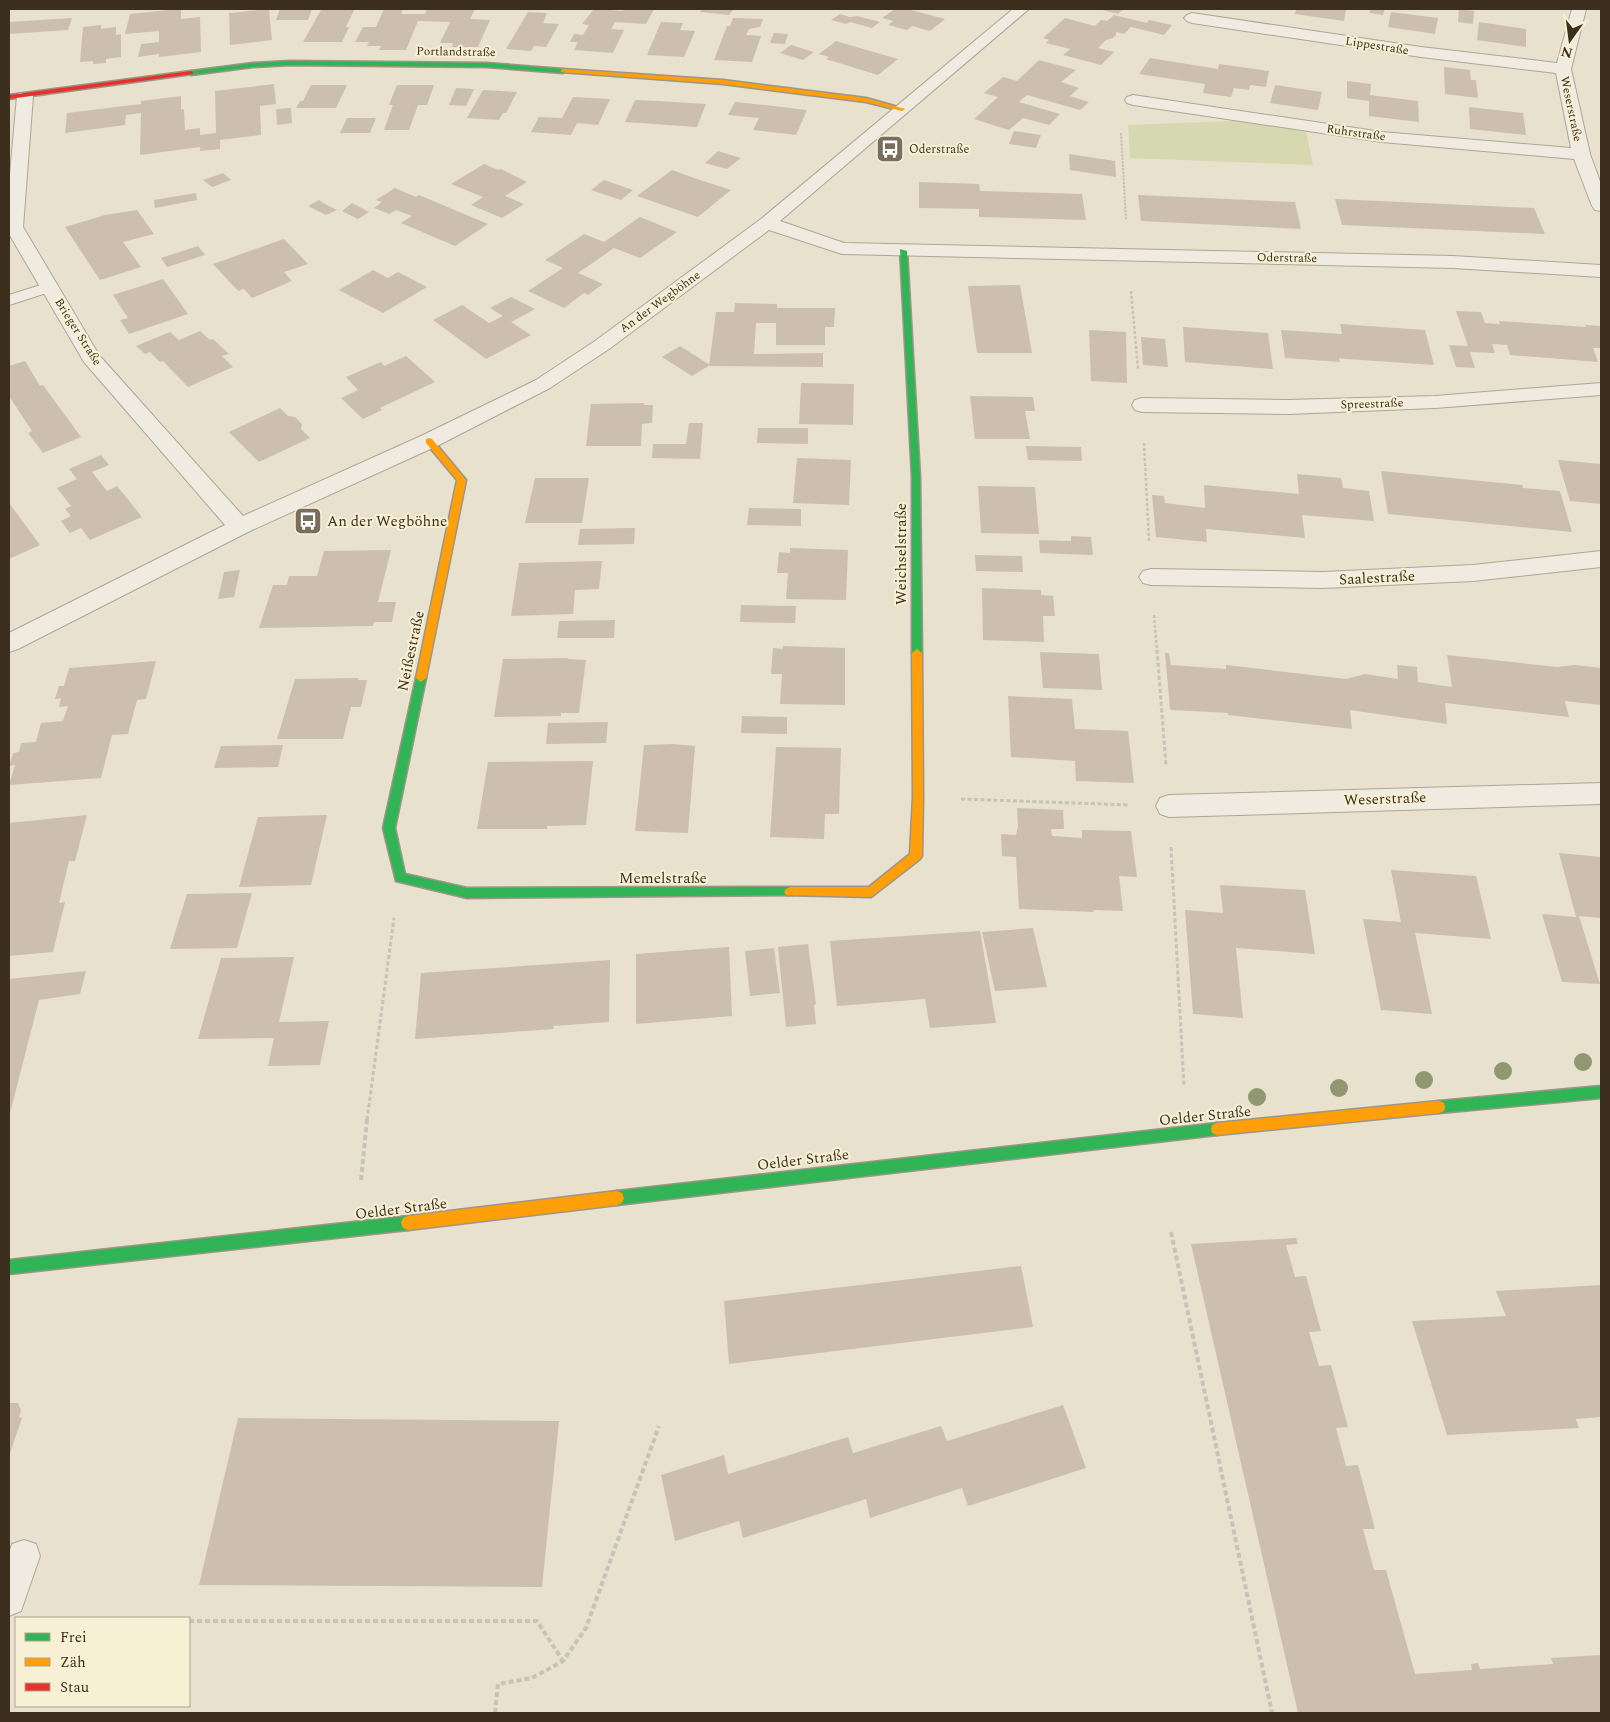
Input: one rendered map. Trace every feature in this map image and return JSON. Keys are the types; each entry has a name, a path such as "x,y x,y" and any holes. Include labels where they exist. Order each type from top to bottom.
{"street":[{"name":"An der Wegböhne","path":"9,643 240,527 429,441 544,384 602,345 767,223 1022,9"},
{"name":"Weserstraße","path":"1579,9 1563,69 1581,154 1601,206"},
{"name":"Lippestraße","path":"1192,18 1421,52 1563,69"},
{"name":"Portlandstraße","path":"17,96 290,63 486,65 723,82 866,100 902,110"},
{"name":"Brieger Straße","path":"17,96 14,227 91,358 240,527"},
{"name":"Ruhrstraße","path":"1133,100 1382,137 1581,154"},
{"name":"Oderstraße","path":"767,223 842,248 903,251 1453,262 1601,272"},
{"name":"Weichselstraße","path":"903,251 916,477 918,797 916,856"},
{"name":"Spreestraße","path":"1142,405 1288,407 1435,402 1601,389"},
{"name":"Neißestraße","path":"400,878 389,828 462,480 429,441"},
{"name":"Saalestraße","path":"1151,577 1323,580 1473,573 1601,559"},
{"name":"Weserstraße","path":"1169,806 1601,793"},
{"name":"Memelstraße","path":"400,878 467,894 871,892 916,856"},
{"name":"Oelder Straße","path":"9,1267 358,1229 936,1160 1326,1118 1601,1092"}],"lane":[{"path":"9,300 50,287"},
{"path":"9,1599 24,1556"}],"path":[{"path":"1133,100 1120,121 1128,254 1142,405 1151,577 1169,806 1187,1133"},
{"path":"918,797 1169,806"},
{"path":"358,1229 364,1139 400,878"},
{"path":"1171,1232 1272,1713"},
{"path":"495,1713 498,1684 532,1678 563,1661 586,1628 659,1426"},
{"path":"190,1621 537,1621 563,1661"}],"green space":[{"path":"1233,121 1306,131 1313,165 1130,158 1128,125"}],"building":[{"path":"269,9 272,40 230,45 229,13"},
{"path":"280,9 312,9 308,20 276,20"},
{"path":"384,9 403,9 401,14 425,14 427,9 475,9 470,19 490,20 478,47 452,47 453,43 440,43 450,22 418,21 406,50 379,50 381,46 367,46 369,42 355,42 363,27 376,27"},
{"path":"594,9 623,11 624,9 654,9 646,24 615,22 611,29 624,30 613,53 574,50 578,42 570,42 574,34 583,35 589,25 582,24"},
{"path":"702,9 734,9 729,15 700,12"},
{"path":"895,9 907,9 945,19 930,31 912,26 907,30 888,25 893,21 882,18"},
{"path":"1099,9 1124,9 1118,14"},
{"path":"1296,9 1346,9 1344,21 1295,14"},
{"path":"1370,9 1385,9 1383,15 1370,13"},
{"path":"1459,9 1474,11 1473,24 1458,22"},
{"path":"181,10 181,19 200,17 201,52 159,57 159,54 138,57 141,44 159,42 159,31 125,34 130,14"},
{"path":"321,10 354,10 346,27 349,27 342,42 303,42"},
{"path":"528,12 547,13 543,23 559,24 546,47 534,46 531,51 506,49"},
{"path":"1391,12 1438,18 1435,34 1388,27"},
{"path":"840,14 880,22 872,28 850,22 846,24 831,20"},
{"path":"1114,15 1147,23 1149,20 1172,25 1164,35 1131,27 1124,34 1116,32 1113,38 1106,40 1098,48 1114,52 1101,65 1063,55 1070,49 1046,43 1049,40 1043,38 1065,18 1095,26 1101,20 1107,21"},
{"path":"72,18 68,30 9,34 9,22"},
{"path":"733,18 763,19 760,27 749,29 746,35 761,36 752,62 714,60 727,26 730,26"},
{"path":"661,22 683,23 680,30 695,31 684,57 647,55"},
{"path":"1479,22 1526,29 1526,47 1477,40"},
{"path":"101,25 101,29 116,27 116,35 121,34 121,57 106,59 106,63 80,62 83,27"},
{"path":"774,33 788,34 785,44 770,43"},
{"path":"836,41 898,59 878,75 826,59 829,57 819,54"},
{"path":"791,45 814,52 803,60 780,53"},
{"path":"1150,58 1218,69 1219,64 1269,71 1266,87 1250,85 1249,90 1234,88 1231,97 1203,93 1205,84 1139,74"},
{"path":"1039,60 1076,70 1061,82 1079,88 1070,96 1089,102 1080,110 1027,95 1019,102 1060,114 1049,125 1023,118 1009,130 974,119 998,97 984,93 1003,77 1017,81"},
{"path":"1444,67 1470,70 1471,80 1476,80 1478,98 1445,94"},
{"path":"1347,81 1371,84 1370,95 1418,101 1419,122 1369,116 1369,101 1347,98"},
{"path":"274,84 276,104 260,106 261,135 220,140 220,149 200,151 200,147 140,155 141,113 126,115 125,125 65,133 67,113 141,104 141,101 181,96 181,110 184,109 185,130 200,128 200,135 216,133 215,91"},
{"path":"311,85 347,85 336,108 296,108 300,101 303,101"},
{"path":"397,85 434,85 427,105 418,105 409,130 384,130 393,105 389,105"},
{"path":"1275,85 1322,92 1318,110 1270,103"},
{"path":"456,88 474,89 466,106 449,105"},
{"path":"483,90 517,92 506,113 503,113 499,120 467,118"},
{"path":"573,97 610,99 598,125 577,123 571,135 531,132 539,117 562,118"},
{"path":"635,100 706,104 697,127 625,122"},
{"path":"735,102 807,110 796,135 753,130 759,118 728,115"},
{"path":"1469,107 1523,113 1526,135 1470,129"},
{"path":"291,108 292,123 277,125 276,109"},
{"path":"347,118 376,118 370,133 340,133"},
{"path":"1014,131 1041,135 1036,148 1009,144"},
{"path":"718,151 741,158 727,169 705,163"},
{"path":"1069,154 1115,161 1116,177 1070,170"},
{"path":"484,164 498,170 501,169 527,182 505,196 524,204 502,218 471,205 483,197 451,184"},
{"path":"672,170 731,190 698,217 637,196"},
{"path":"223,173 231,180 212,187 203,180"},
{"path":"604,180 633,190 621,200 591,190"},
{"path":"919,182 979,184 980,191 1082,194 1086,220 979,217 979,209 919,208"},
{"path":"395,188 416,197 419,195 488,224 455,246 401,223 412,216 396,210 389,214 374,208 382,202 376,200"},
{"path":"196,193 197,200 155,208 154,200"},
{"path":"1138,195 1295,202 1301,229 1141,221"},
{"path":"1335,199 1534,208 1545,234 1342,225"},
{"path":"319,200 337,210 326,215 308,206"},
{"path":"352,203 369,212 358,219 342,211"},
{"path":"137,210 154,234 123,242 141,267 100,280 65,227 105,215"},
{"path":"640,217 677,232 640,258 614,248 578,273 603,284 588,295 584,293 564,308 528,291 563,268 545,260 584,234 604,242"},
{"path":"284,239 308,264 284,272 292,281 252,298 244,289 238,291 213,264"},
{"path":"198,246 205,255 167,267 161,258"},
{"path":"373,270 388,278 398,272 427,287 383,313 339,290"},
{"path":"163,279 188,314 129,334 120,320 128,318 113,295"},
{"path":"1020,285 1032,353 977,353 968,286"},
{"path":"511,297 535,309 511,322 531,335 486,359 433,320 462,305 489,323 503,316 490,308"},
{"path":"735,303 777,304 777,308 835,308 834,327 825,327 825,345 776,345 776,323 756,323 754,354 823,353 823,367 709,366 716,312 734,312"},
{"path":"1456,311 1481,312 1485,323 1500,324 1499,321 1586,327 1585,325 1601,326 1601,348 1593,348 1598,362 1510,355 1507,345 1492,344 1495,353 1470,352 1475,368 1456,367 1449,345 1468,346"},
{"path":"1340,324 1425,330 1434,365 1339,358 1340,362 1285,358 1281,330 1342,334"},
{"path":"1183,327 1268,333 1273,369 1185,362"},
{"path":"1089,330 1126,332 1127,383 1091,381"},
{"path":"200,331 210,340 213,339 229,354 222,356 233,367 188,387 163,361 160,362 150,352 145,354 136,346 170,332 179,340"},
{"path":"1141,337 1165,339 1168,367 1143,365"},
{"path":"680,346 710,365 692,376 662,357"},
{"path":"406,356 435,382 380,408 382,410 363,419 341,398 358,390 346,377 381,362 384,366"},
{"path":"25,361 40,386 43,385 81,437 43,453 28,433 32,431 9,396 9,366"},
{"path":"801,383 854,384 853,425 799,424"},
{"path":"970,396 1033,397 1035,411 1025,411 1030,439 975,439"},
{"path":"644,403 644,405 653,405 652,423 642,424 641,446 586,446 591,404"},
{"path":"280,408 288,416 295,417 302,424 301,429 310,438 259,462 229,432"},
{"path":"689,423 703,423 700,459 652,458 653,444 686,444"},
{"path":"758,428 808,428 808,444 757,443"},
{"path":"1026,446 1081,447 1082,461 1028,460"},
{"path":"101,455 109,465 92,472 107,491 117,486 142,517 90,540 81,528 70,533 61,521 71,516 65,509 71,506 57,488 77,479 69,469"},
{"path":"797,458 851,460 849,505 793,503"},
{"path":"1558,460 1601,464 1601,504 1570,501"},
{"path":"1381,471 1522,485 1523,488 1560,491 1572,532 1388,514"},
{"path":"1297,474 1341,478 1343,488 1369,491 1374,521 1302,515 1305,538 1206,529 1207,542 1156,537 1152,495 1164,496 1165,503 1205,508 1204,485 1299,494"},
{"path":"535,478 589,478 582,523 525,523"},
{"path":"978,486 1035,487 1039,534 981,533"},
{"path":"9,503 40,545 9,559"},
{"path":"749,508 801,509 801,526 747,525"},
{"path":"635,528 634,544 578,545 580,529"},
{"path":"1071,536 1091,537 1093,555 1040,553 1039,540 1071,541"},
{"path":"790,548 848,550 846,600 786,599 788,573 777,573 779,552 790,553"},
{"path":"391,550 378,602 396,602 392,622 374,622 373,626 259,628 273,585 287,585 289,576 317,576 324,551"},
{"path":"975,555 1022,556 1023,572 976,571"},
{"path":"602,561 599,589 575,590 573,614 511,616 519,563"},
{"path":"240,570 234,597 218,599 224,572"},
{"path":"982,588 1041,590 1041,595 1053,596 1055,616 1043,616 1044,642 983,640"},
{"path":"741,605 796,606 795,623 740,622"},
{"path":"615,620 614,638 557,638 559,621"},
{"path":"783,646 845,648 845,705 780,704 782,674 771,674 773,648 783,649"},
{"path":"1040,652 1099,654 1102,690 1043,688"},
{"path":"1165,653 1169,653 1171,665 1226,669 1226,665 1346,679 1365,674 1398,679 1397,665 1417,667 1418,682 1452,687 1447,655 1557,667 1575,665 1601,668 1601,705 1565,701 1569,717 1445,703 1447,724 1350,710 1352,729 1228,715 1228,713 1172,710 1170,709"},
{"path":"568,658 586,660 579,713 561,713 561,716 494,717 503,659"},
{"path":"156,661 146,699 137,700 128,734 112,735 101,778 9,785 15,765 9,766 13,753 19,752 21,743 36,742 41,723 63,721 68,706 59,707 61,698 55,699 59,686 64,686 69,668"},
{"path":"358,678 358,680 367,680 361,707 351,707 343,739 277,739 295,679"},
{"path":"1008,696 1072,699 1075,729 1128,731 1134,783 1076,781 1075,761 1011,757"},
{"path":"742,716 787,717 787,734 741,733"},
{"path":"608,722 606,743 546,744 548,723"},
{"path":"673,744 695,746 688,833 635,831 644,745"},
{"path":"283,745 278,767 214,768 221,746"},
{"path":"776,747 841,748 839,814 825,814 824,839 770,837"},
{"path":"593,761 586,825 547,826 547,829 477,829 488,762"},
{"path":"1017,808 1063,810 1064,829 1051,829 1052,836 1082,838 1082,830 1131,831 1137,877 1119,876 1123,911 1093,910 1094,912 1019,909 1016,857 1002,856 1001,834 1016,835 1018,827"},
{"path":"87,815 75,861 69,861 59,903 65,902 53,952 9,956 9,823"},
{"path":"327,815 311,885 239,887 258,817"},
{"path":"1559,853 1601,857 1601,918 1579,916 1600,984 1562,982 1542,914 1576,917"},
{"path":"1391,870 1476,876 1491,939 1415,933 1432,1014 1381,1010 1363,919 1401,922"},
{"path":"1220,885 1305,890 1315,954 1236,948 1243,1018 1193,1014 1185,910 1223,913"},
{"path":"252,893 237,948 170,949 187,894"},
{"path":"1033,928 1047,987 995,991 982,932"},
{"path":"980,931 996,1023 930,1028 925,999 837,1006 830,941"},
{"path":"808,944 816,1004 814,1005 816,1024 786,1027 778,947"},
{"path":"729,947 732,1016 636,1024 636,954"},
{"path":"774,948 780,993 750,996 745,951"},
{"path":"294,957 279,1022 329,1021 320,1065 268,1066 274,1038 198,1039 221,958"},
{"path":"610,960 609,1022 553,1026 554,1029 415,1039 421,973"},
{"path":"86,971 80,994 39,1000 9,1114 9,979"},
{"path":"1296,1238 1298,1244 1286,1245 1295,1277 1306,1276 1321,1331 1309,1332 1319,1366 1331,1365 1348,1427 1336,1428 1346,1466 1358,1465 1375,1529 1363,1529 1374,1570 1386,1570 1415,1674 1472,1670 1471,1664 1478,1663 1480,1669 1553,1664 1551,1658 1601,1655 1601,1713 1298,1713 1191,1244"},
{"path":"1021,1266 1033,1327 729,1364 724,1301"},
{"path":"1601,1285 1601,1417 1576,1419 1579,1428 1447,1435 1412,1321 1506,1316 1496,1291"},
{"path":"9,1403 18,1403 21,1410 19,1417 22,1418 9,1456"},
{"path":"1063,1405 1086,1468 968,1506 962,1488 870,1518 866,1499 743,1538 739,1521 675,1541 661,1475 724,1455 728,1474 848,1437 853,1453 941,1426 947,1441"},
{"path":"238,1418 559,1421 542,1587 199,1585"}],"traffic: fast":[{"path":"191,73 253,65 290,63 486,65 563,71"},
{"path":"903,251 916,477 917,653"},
{"path":"421,678 389,828 400,878 467,893 790,892"},
{"path":"1439,1107 1601,1092"},
{"path":"617,1198 1217,1129"},
{"path":"9,1267 408,1223"}],"traffic: slow":[{"path":"563,71 723,82 866,100 902,109"},
{"path":"421,678 462,480 429,441"},
{"path":"790,892 871,892 916,856 918,797 917,653"},
{"path":"1217,1129 1439,1107"},
{"path":"408,1223 617,1198"}],"traffic: jam":[{"path":"9,97 191,73"}],"place":[{"name":"Oderstraße","path":"890,149"},
{"name":"An der Wegböhne","path":"308,521"}]}
